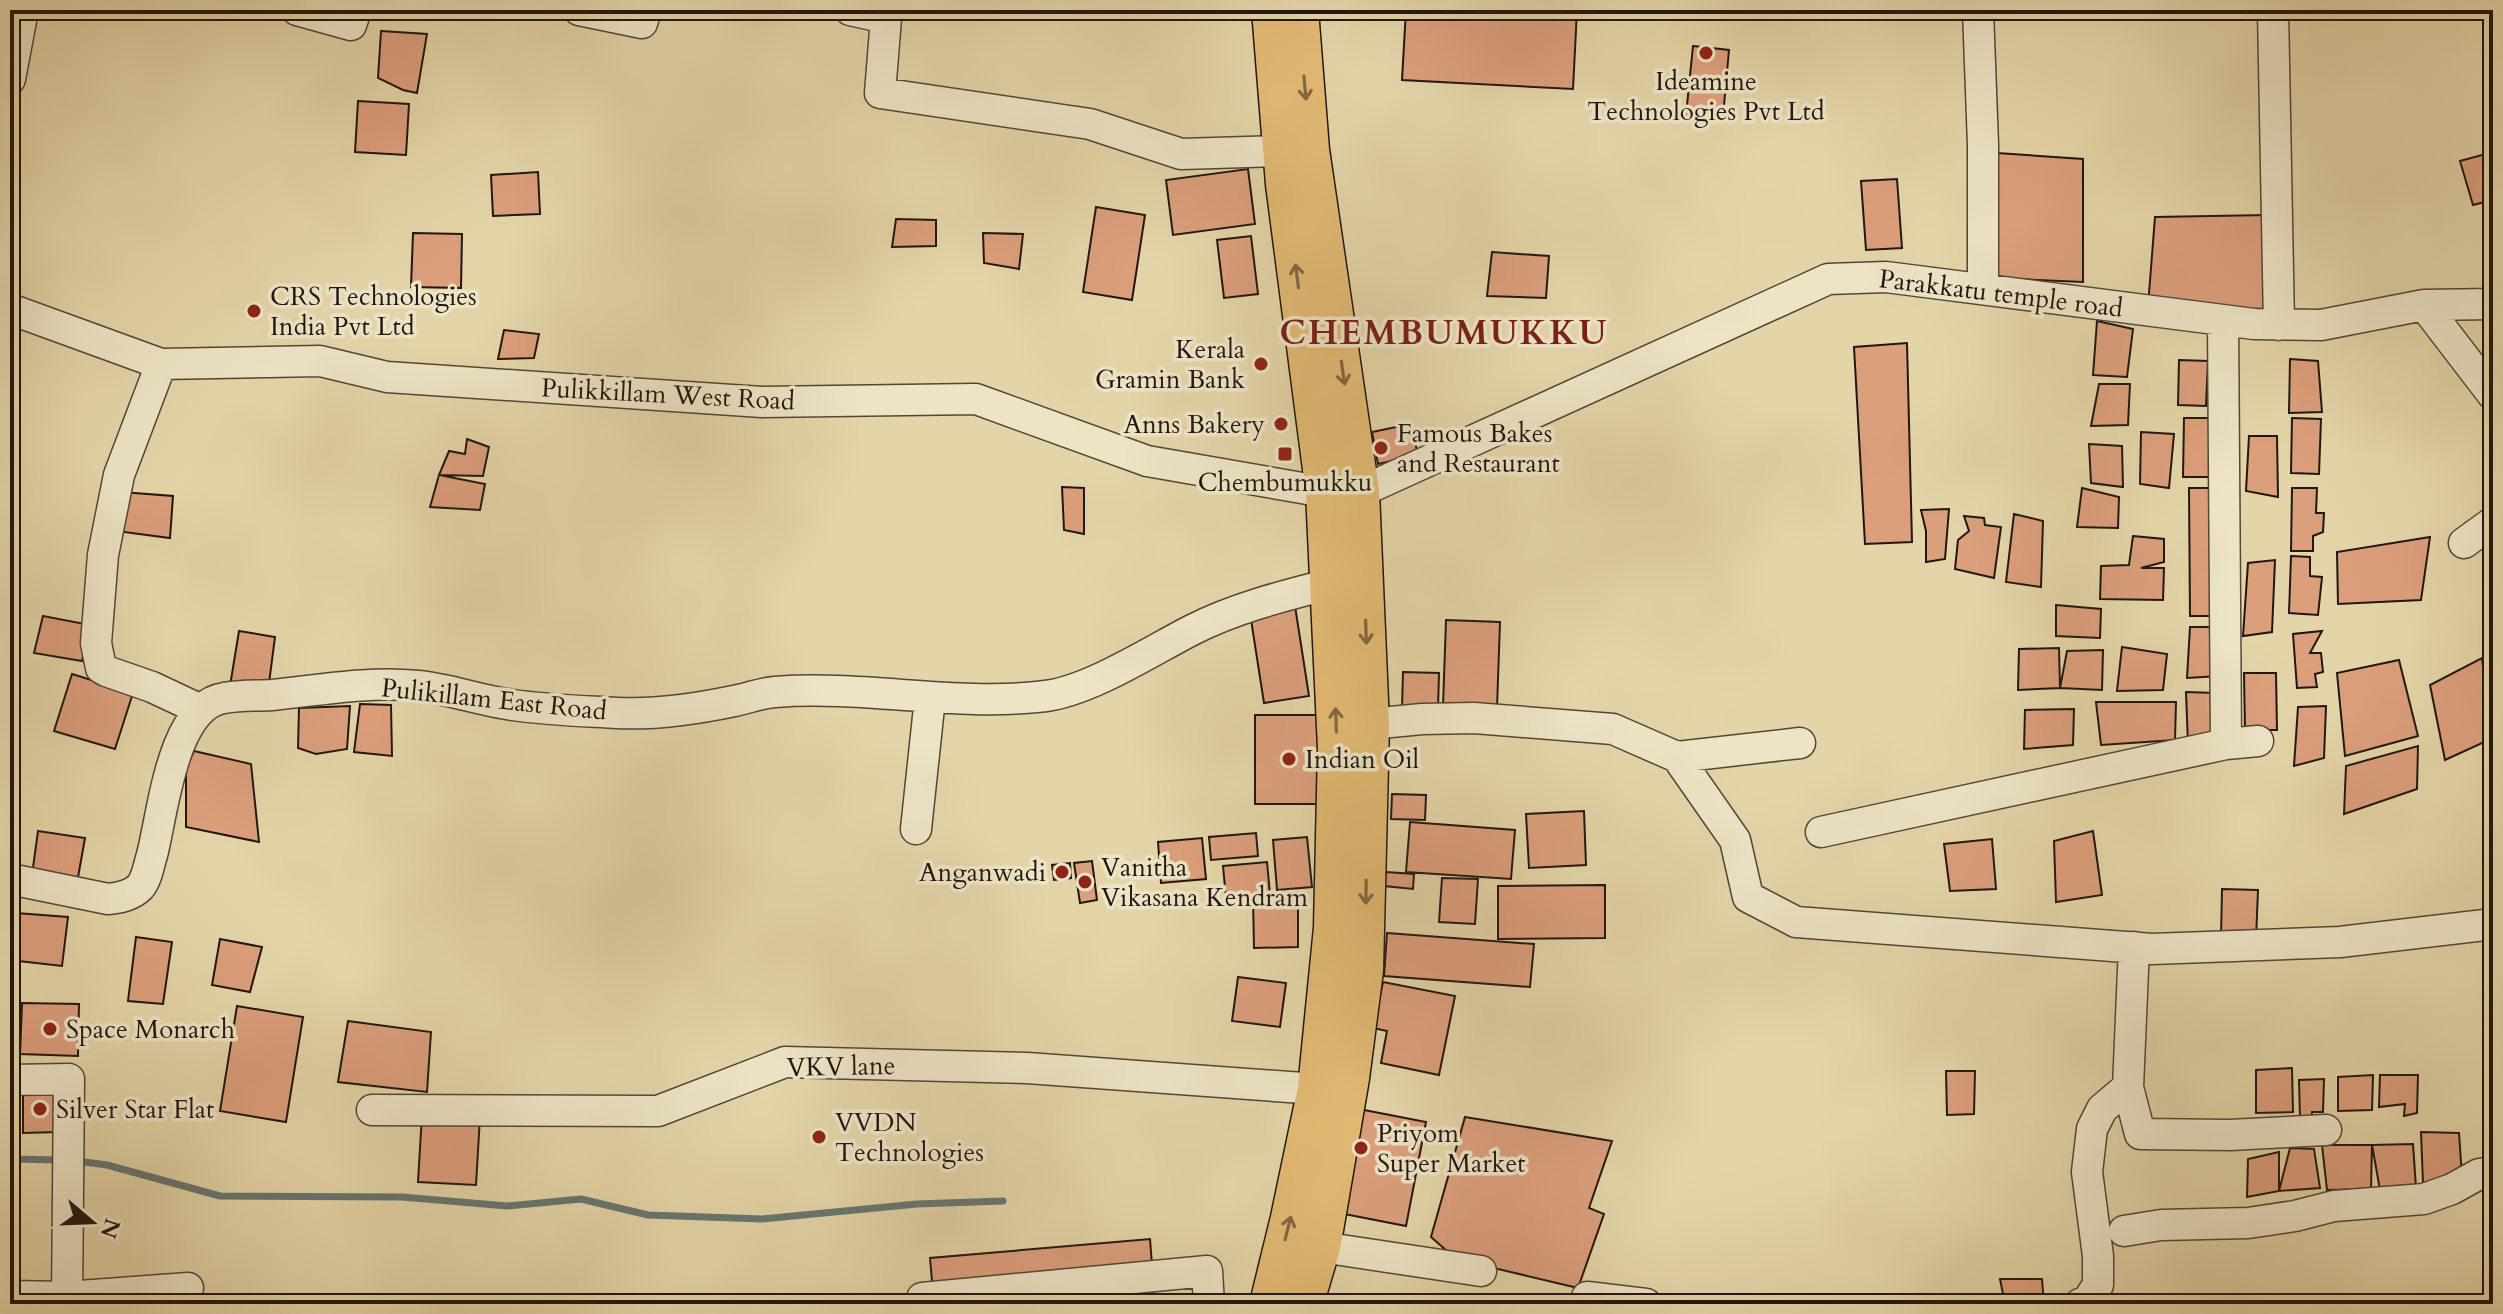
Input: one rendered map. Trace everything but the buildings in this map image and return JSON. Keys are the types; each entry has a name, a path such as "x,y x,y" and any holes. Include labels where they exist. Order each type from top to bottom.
{"main road":[{"path":"1271,10 1282,151 1343,492 1330,584 1352,773 1364,970 1350,1078 1321,1247 1304,1304"},
{"path":"1269,1304 1317,1089 1352,773 1370,724 1343,492 1299,10"}],"street":[{"path":"11,71 23,10"},
{"path":"297,10 351,25 356,10"},
{"path":"579,10 642,23 646,10"},
{"path":"850,10 886,14 880,93 1090,124 1181,154 1282,151"},
{"path":"1978,10 1983,145 1983,289"},
{"path":"2273,10 2279,325"},
{"name":"Parakkatu temple road","path":"1343,492 1828,279 1886,277 2279,325 2321,325 2424,305 2493,304"},
{"path":"2424,305 2493,395"},
{"name":"Pulikkillam West Road","path":"10,309 161,364 320,361 387,377 762,402 976,399 1147,461 1343,492"},
{"path":"2223,320 2226,744"},
{"path":"10,879 108,899 122,897 140,887 156,839 176,754 184,735 201,710 101,668 96,643 103,555 119,475 161,364"},
{"path":"2464,543 2493,522"},
{"name":"Pulikillam East Road","path":"201,710 212,701 224,698 275,695 332,686 402,684 448,690 513,705 621,713 657,713 773,692 930,698 1046,696 1062,693 1138,660 1195,628 1266,600 1330,584"},
{"path":"916,829 930,698"},
{"path":"1370,724 1474,718 1613,729 1677,757 1800,743"},
{"path":"1821,832 2226,744 2258,741"},
{"path":"1677,757 1735,840 1748,897 1796,922 2152,949 2340,942 2493,924"},
{"path":"2134,947 2128,1087 2140,1134 2230,1135 2326,1130"},
{"name":"VKV lane","path":"372,1110 658,1111 785,1062 1027,1068 1317,1089"},
{"path":"10,1080 69,1079 66,1300"},
{"path":"2080,1304 2088,1300 2098,1285 2098,1256 2087,1172 2092,1129 2102,1109 2128,1087"},
{"path":"2124,1231 2161,1225 2248,1223 2334,1206 2424,1199 2452,1189 2479,1174 2493,1172"},
{"path":"1321,1247 1481,1271"},
{"path":"923,1304 922,1298 1207,1271 1209,1304"},
{"path":"10,1296 66,1300 188,1288"},
{"path":"1587,1297 1646,1304"}],"waterway":[{"path":"10,1159 60,1160"},
{"path":"77,1161 107,1165 220,1196 402,1197 507,1206 581,1199 648,1215 762,1219 917,1204 1003,1201"}],"place":[{"name":"Ideamine Technologies Pvt Ltd","path":"1706,53"},
{"name":"CRS Technologies India Pvt Ltd","path":"254,311"},
{"name":"Kerala Gramin Bank","path":"1261,364"},
{"name":"Anns Bakery","path":"1281,424"},
{"name":"Famous Bakes and Restaurant","path":"1381,448"},
{"name":"Chembumukku","path":"1285,454"},
{"name":"Indian Oil","path":"1289,759"},
{"name":"Anganwadi","path":"1062,872"},
{"name":"Vanitha Vikasana Kendram","path":"1085,882"},
{"name":"Space Monarch","path":"50,1029"},
{"name":"Silver Star Flat","path":"40,1109"},
{"name":"VVDN Technologies","path":"819,1137"},
{"name":"Priyom Super Market","path":"1361,1148"}],"district":[{"name":"CHEMBUMUKKU","path":"1444,332"}]}
